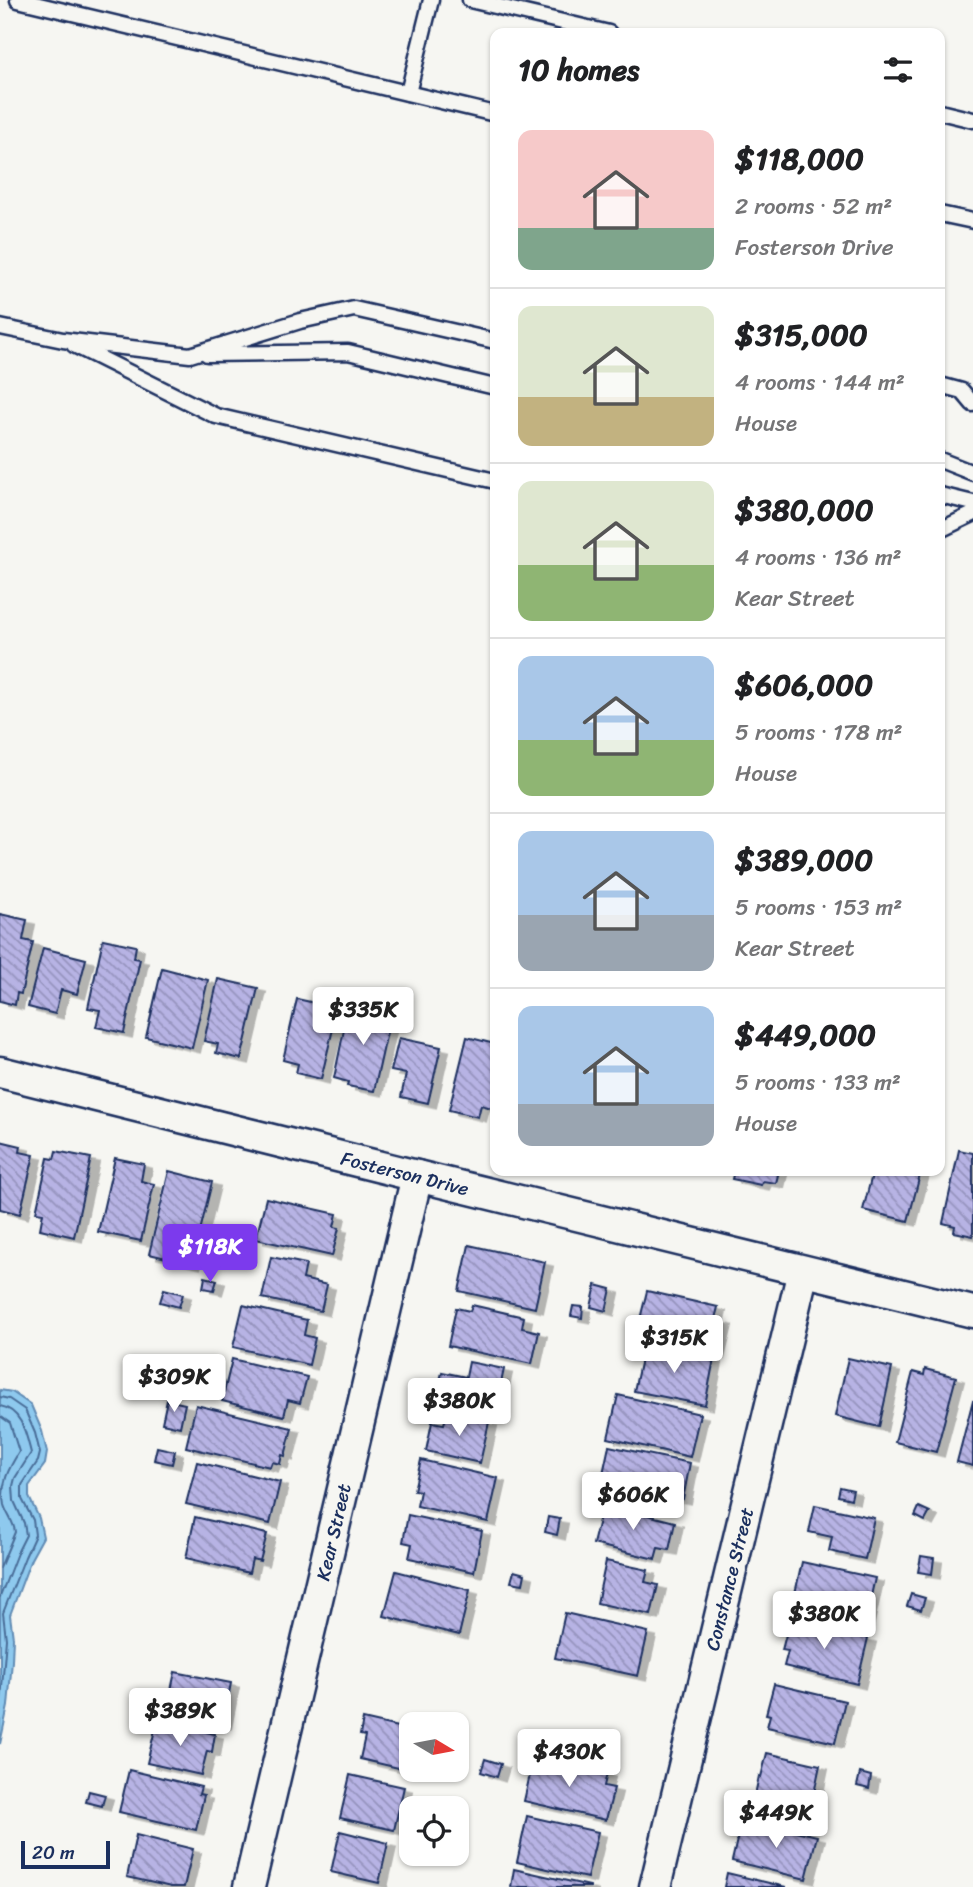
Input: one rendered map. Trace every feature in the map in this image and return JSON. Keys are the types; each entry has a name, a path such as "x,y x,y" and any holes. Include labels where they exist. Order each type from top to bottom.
{"street":[{"name":"Fosterson Drive","path":"0,1072 973,1312"},
{"name":"Kear Street","path":"249,1887 418,1177"},
{"name":"Constance Street","path":"655,1887 803,1271"}],"lane":[{"path":"18,0 490,113"},
{"path":"408,93 431,0"},
{"path":"470,0 588,28"},
{"path":"945,113 973,120"},
{"path":"945,215 973,220"},
{"path":"190,355 300,321 354,309 490,340"},
{"path":"0,327 63,340 190,355 348,352 490,386"},
{"path":"63,340 216,416 490,480"},
{"path":"945,386 962,391 973,404"},
{"path":"945,462 973,473"},
{"path":"945,496 973,503"},
{"path":"945,528 973,514"}],"water":[{"path":"0,1390 12,1392 31,1405 47,1452 45,1464 29,1486 29,1497 39,1518 43,1537 31,1559 10,1615 12,1661 8,1706 0,1744"}],"building":[{"path":"0,914 27,920 23,940 33,942 21,994 17,993 15,1005 0,1001"},
{"path":"103,939 136,946 134,958 140,959 124,1033 96,1027 100,1010 88,1008"},
{"path":"43,948 86,959 77,994 61,990 55,1014 28,1007"},
{"path":"162,968 208,980 192,1048 146,1037"},
{"path":"218,979 258,988 241,1059 216,1053 218,1044 204,1041"},
{"path":"297,999 338,1008 321,1079 296,1073 298,1064 283,1060"},
{"path":"361,1003 392,1010 374,1091 347,1086 348,1082 334,1078 347,1015 358,1017"},
{"path":"467,1037 490,1043 490,1108 481,1105 478,1117 449,1110"},
{"path":"399,1038 441,1047 428,1103 401,1097 406,1074 391,1071"},
{"path":"0,1141 21,1146 20,1152 34,1155 20,1214 0,1209"},
{"path":"959,1150 973,1153 973,1236 954,1232 955,1226 943,1223"},
{"path":"56,1151 91,1158 74,1237 40,1229 43,1213 36,1212 48,1158 54,1159"},
{"path":"115,1158 144,1164 141,1181 154,1184 141,1241 98,1232"},
{"path":"169,1171 212,1182 192,1264 149,1254"},
{"path":"733,1176 778,1176 776,1183 763,1181 761,1185 732,1179"},
{"path":"872,1176 920,1176 908,1221 863,1210"},
{"path":"266,1198 337,1214 334,1227 339,1228 332,1256 256,1239"},
{"path":"469,1245 545,1262 535,1308 459,1291"},
{"path":"271,1257 306,1264 303,1279 327,1285 321,1311 262,1298"},
{"path":"205,1277 217,1280 214,1290 203,1288"},
{"path":"596,1285 611,1289 606,1311 591,1307"},
{"path":"164,1289 183,1294 179,1307 160,1302"},
{"path":"647,1291 718,1307 715,1319 724,1321 716,1354 636,1335"},
{"path":"243,1305 307,1320 304,1335 315,1338 309,1365 233,1347"},
{"path":"472,1305 524,1317 522,1328 539,1332 532,1364 448,1346 456,1308 470,1311"},
{"path":"573,1306 583,1307 582,1318 571,1316"},
{"path":"644,1345 714,1359 705,1405 634,1391"},
{"path":"848,1358 892,1368 879,1427 835,1416"},
{"path":"232,1359 307,1377 300,1403 288,1400 284,1416 222,1401"},
{"path":"469,1362 504,1369 495,1411 436,1399 442,1372 466,1377"},
{"path":"925,1369 956,1377 936,1452 895,1442 913,1372 924,1375"},
{"path":"618,1395 700,1414 690,1457 608,1438"},
{"path":"167,1400 185,1404 180,1427 162,1423"},
{"path":"973,1400 973,1466 957,1462"},
{"path":"196,1405 292,1428 285,1456 282,1455 280,1464 272,1462 270,1467 186,1447"},
{"path":"447,1413 489,1422 480,1463 426,1451 432,1422 444,1424"},
{"path":"609,1446 690,1463 683,1499 673,1497 671,1507 599,1492"},
{"path":"157,1447 175,1451 172,1464 154,1460"},
{"path":"421,1460 498,1478 488,1522 417,1506 420,1491 414,1490"},
{"path":"197,1462 280,1482 270,1524 186,1504"},
{"path":"840,1487 853,1490 851,1499 838,1496"},
{"path":"603,1504 675,1522 669,1550 658,1548 655,1559 593,1544"},
{"path":"815,1505 874,1518 865,1559 829,1551 832,1537 809,1532"},
{"path":"919,1507 930,1512 925,1521 915,1516"},
{"path":"408,1515 482,1531 474,1572 409,1558 412,1544 403,1542"},
{"path":"195,1517 267,1534 260,1561 252,1559 249,1573 186,1558"},
{"path":"548,1517 560,1519 557,1535 545,1532"},
{"path":"921,1556 934,1558 932,1574 918,1572"},
{"path":"606,1561 648,1570 645,1582 658,1585 651,1615 597,1603"},
{"path":"802,1562 875,1578 865,1623 792,1607"},
{"path":"396,1571 470,1590 459,1635 384,1616"},
{"path":"514,1571 525,1574 523,1584 511,1582"},
{"path":"911,1594 925,1598 921,1610 907,1606"},
{"path":"565,1613 648,1632 638,1676 555,1658"},
{"path":"790,1619 868,1638 857,1684 784,1666 788,1651 782,1650"},
{"path":"175,1672 231,1683 223,1724 166,1713"},
{"path":"774,1684 845,1701 835,1743 767,1727 770,1715 766,1714"},
{"path":"363,1719 399,1727 399,1768 360,1759 365,1736 360,1735"},
{"path":"157,1721 215,1734 212,1752 207,1751 201,1775 147,1763"},
{"path":"767,1753 820,1765 811,1808 755,1795"},
{"path":"534,1757 607,1773 604,1786 614,1788 606,1820 524,1801"},
{"path":"485,1759 501,1764 497,1777 481,1772"},
{"path":"129,1770 201,1787 199,1794 204,1795 196,1830 119,1812"},
{"path":"860,1773 871,1776 869,1789 857,1786"},
{"path":"350,1775 404,1787 402,1796 399,1796 394,1830 340,1818"},
{"path":"89,1791 105,1795 102,1806 86,1802"},
{"path":"527,1816 598,1832 587,1878 517,1862"},
{"path":"753,1821 817,1836 806,1879 732,1861 739,1831 750,1834"},
{"path":"340,1831 388,1843 379,1883 331,1872"},
{"path":"136,1835 193,1849 184,1887 171,1887 127,1877"},
{"path":"514,1869 590,1886 590,1887 511,1887"},
{"path":"727,1873 786,1887 724,1887"}]}
